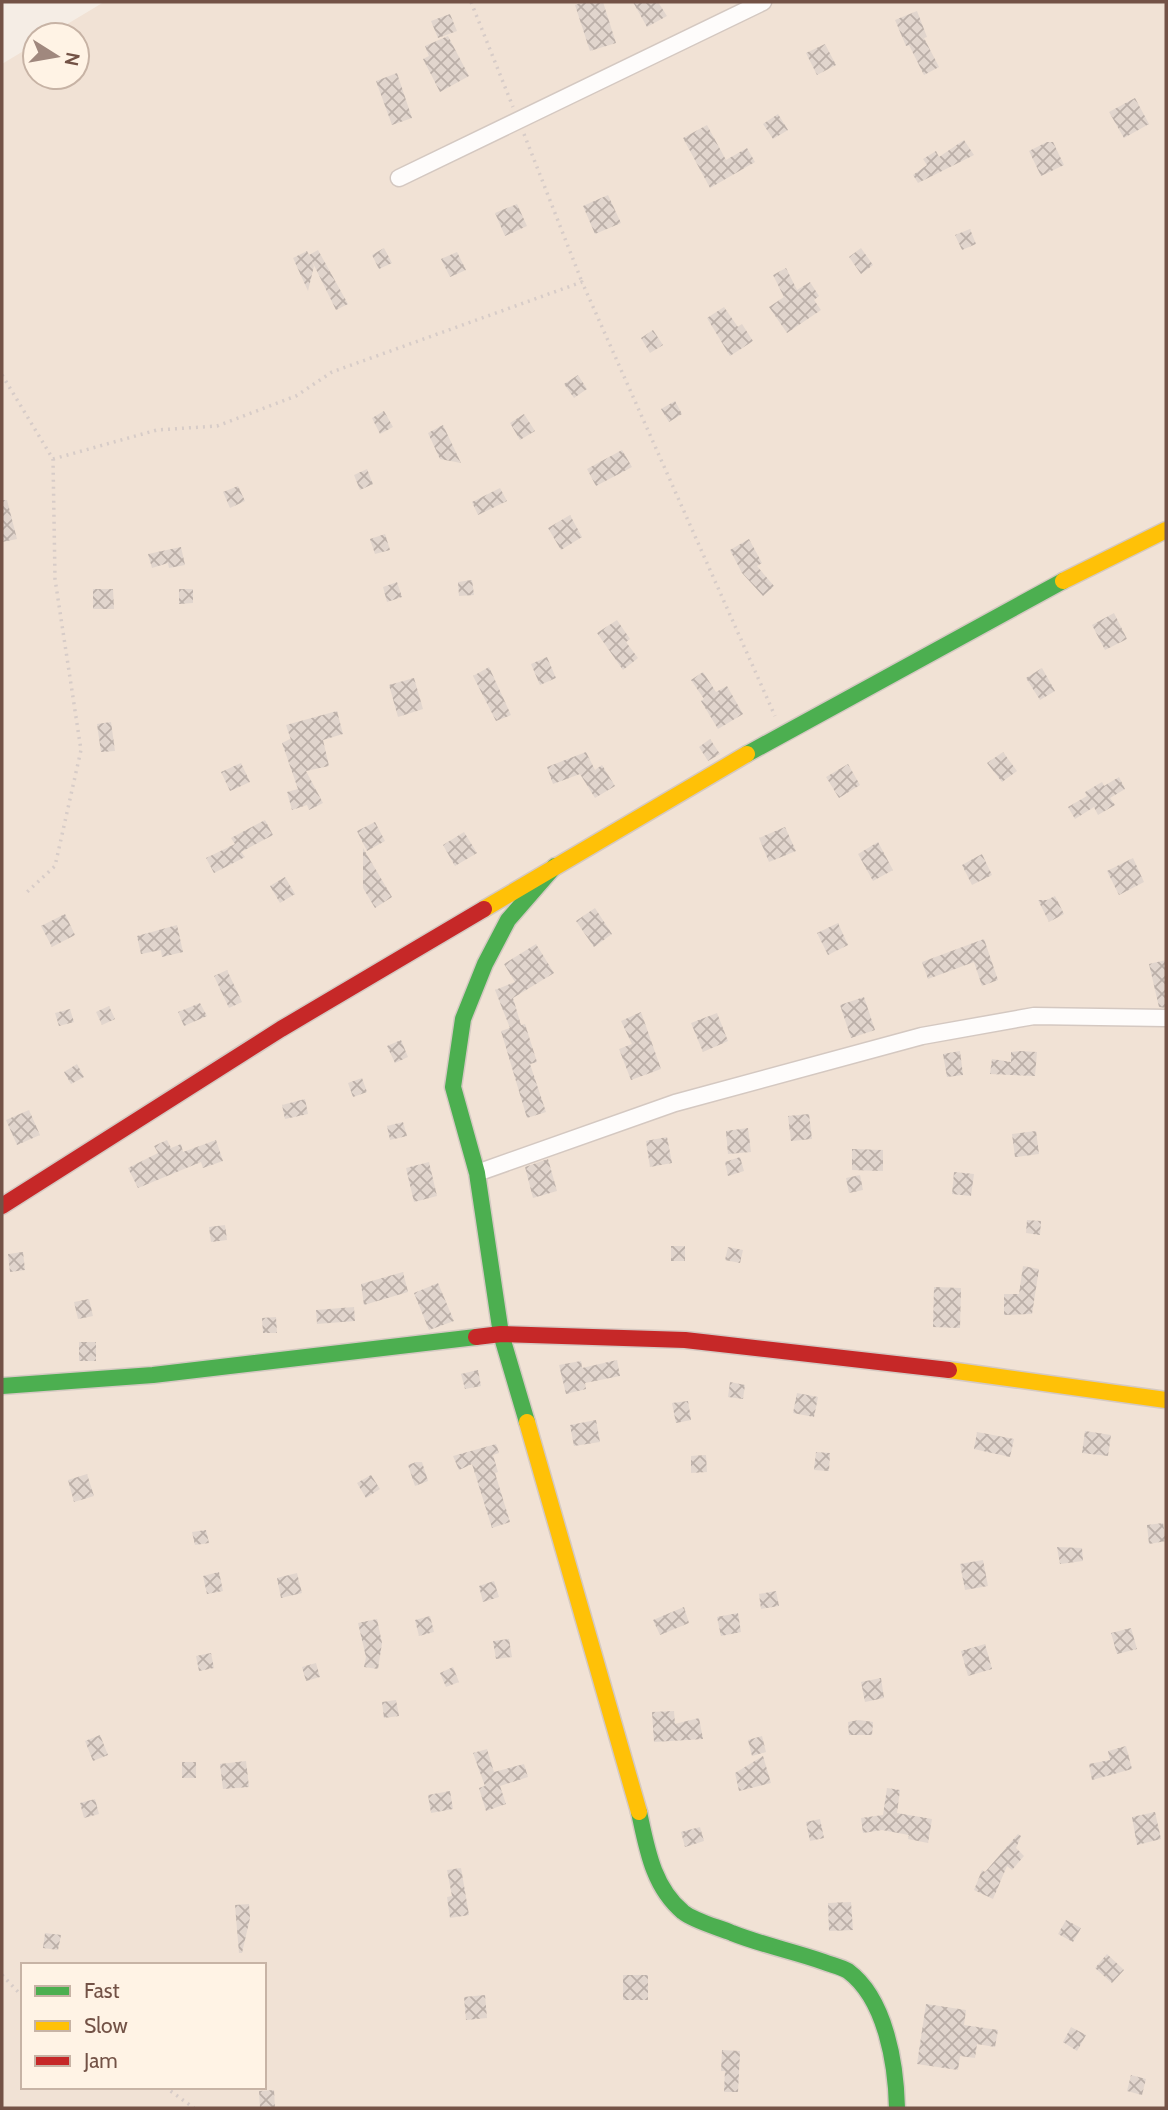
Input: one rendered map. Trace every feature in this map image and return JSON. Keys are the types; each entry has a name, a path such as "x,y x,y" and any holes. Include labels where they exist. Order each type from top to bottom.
{"street":[{"path":"399,178 763,2"},
{"path":"2,1206 281,1029 783,733 1046,589 1166,530"},
{"path":"555,866 508,920 485,964 463,1019 453,1087 477,1173 500,1334 633,1786 651,1867 668,1896 685,1913 758,1943 813,1957 847,1970 864,1986 877,2010 889,2044 896,2077 897,2108"},
{"path":"477,1173 674,1103 922,1036 1034,1016 1166,1018"},
{"path":"2,1386 153,1375 500,1334 685,1340 1009,1377 1166,1400"}],"path":[{"path":"471,2 582,282 783,733"},
{"path":"53,460 157,430 217,426 296,396 332,372 582,282"},
{"path":"2,374 53,460 55,579 81,750 55,866 26,893"},
{"path":"2,1975 21,1995"},
{"path":"168,2089 194,2108"}],"shaded area":[{"path":"104,2 1166,2 1166,2108 2,2108 2,64 21,52 21,91 91,91 91,21 72,21"}],"building":[{"path":"583,2 603,2 616,43 590,51 575,5"},
{"path":"633,2 658,2 667,16 647,27"},
{"path":"917,11 927,37 924,38 939,67 924,75 909,45 906,46 895,20"},
{"path":"450,14 457,31 438,38 431,21"},
{"path":"448,36 469,76 440,92 423,59 429,56 425,46"},
{"path":"825,44 836,65 817,75 806,53"},
{"path":"397,73 412,118 392,125 376,81"},
{"path":"1135,98 1149,124 1124,138 1109,112"},
{"path":"778,114 788,130 773,139 763,124"},
{"path":"707,125 726,160 747,148 755,162 710,188 683,138"},
{"path":"964,140 974,155 918,183 913,175 927,165 923,159 936,151 939,157"},
{"path":"1047,142 1053,142 1064,165 1041,176 1029,151"},
{"path":"608,195 621,223 595,234 583,206"},
{"path":"517,204 527,226 505,236 495,213"},
{"path":"970,229 976,244 962,250 955,235"},
{"path":"384,248 392,263 379,269 372,255"},
{"path":"861,248 873,265 861,274 849,257"},
{"path":"318,250 348,304 336,310 309,255"},
{"path":"307,251 314,266 308,291 293,258"},
{"path":"457,252 466,270 450,277 441,259"},
{"path":"786,268 797,290 810,282 819,296 814,300 821,310 787,333 769,307 784,297 773,275"},
{"path":"724,307 738,327 742,324 753,341 730,356 707,318"},
{"path":"653,330 663,345 650,353 641,338"},
{"path":"578,375 587,389 574,398 564,384"},
{"path":"675,401 682,414 669,422 661,409"},
{"path":"384,411 393,427 380,434 372,418"},
{"path":"524,414 535,431 520,440 510,423"},
{"path":"443,425 461,463 440,459 428,433"},
{"path":"622,450 632,467 596,486 587,469"},
{"path":"367,469 373,484 360,490 354,475"},
{"path":"238,486 245,501 230,508 223,492"},
{"path":"500,488 507,501 478,515 472,502"},
{"path":"2,500 7,500 17,539 2,542"},
{"path":"570,515 582,537 561,550 548,528"},
{"path":"385,534 390,550 375,554 370,539"},
{"path":"749,539 762,563 757,566 774,586 763,596 742,573 730,550"},
{"path":"181,547 185,565 169,568 168,563 152,568 148,554"},
{"path":"472,580 474,595 459,596 458,582"},
{"path":"397,582 402,597 387,602 383,587"},
{"path":"93,589 113,589 114,609 93,609"},
{"path":"179,589 193,589 193,603 179,604"},
{"path":"1114,613 1127,639 1105,650 1092,625"},
{"path":"617,620 630,639 626,642 638,658 623,670 597,633"},
{"path":"547,657 556,678 540,685 531,664"},
{"path":"489,667 511,715 496,721 473,676"},
{"path":"1042,668 1055,691 1040,700 1026,678"},
{"path":"703,672 716,692 727,686 743,714 718,729 701,701 704,699 691,680"},
{"path":"414,678 423,709 398,717 389,685"},
{"path":"337,711 343,734 323,740 329,766 306,771 323,803 309,810 307,805 292,810 287,792 298,789 282,743 290,739 292,743 286,725"},
{"path":"111,722 115,751 101,752 97,724"},
{"path":"710,739 720,754 708,761 699,747"},
{"path":"586,752 595,770 602,765 615,786 595,798 580,774 553,784 547,767"},
{"path":"1003,752 1017,771 1002,782 987,763"},
{"path":"241,763 250,782 230,791 221,772"},
{"path":"848,764 860,785 839,798 826,777"},
{"path":"1119,777 1125,789 1110,798 1115,805 1098,815 1094,807 1075,819 1068,807 1087,796 1085,792 1102,782 1104,786"},
{"path":"265,820 273,835 241,852 245,857 214,873 206,858 235,844 231,838"},
{"path":"375,822 385,841 367,851 357,831"},
{"path":"785,827 796,851 769,862 759,838"},
{"path":"464,832 477,853 455,866 443,845"},
{"path":"878,842 893,870 873,881 858,854"},
{"path":"363,848 392,897 375,908 363,888"},
{"path":"982,854 992,875 972,885 962,865"},
{"path":"1133,858 1144,882 1119,895 1107,871"},
{"path":"285,877 295,894 280,903 270,886"},
{"path":"1055,896 1064,914 1049,922 1038,900"},
{"path":"595,908 612,934 594,947 576,921"},
{"path":"65,914 75,935 52,947 41,926"},
{"path":"838,923 848,945 828,955 817,933"},
{"path":"177,925 183,952 162,957 161,950 141,954 137,936"},
{"path":"984,939 998,980 982,986 974,962 928,979 922,962"},
{"path":"536,944 554,973 513,998 521,1025 525,1024 537,1062 530,1064 546,1112 527,1118 501,1031 510,1028 495,990 515,982 504,964"},
{"path":"1166,960 1166,1008 1159,1007 1149,964"},
{"path":"227,970 242,1002 229,1008 214,976"},
{"path":"864,997 875,1030 851,1038 840,1005"},
{"path":"200,1003 207,1016 184,1026 178,1012"},
{"path":"109,1006 115,1019 102,1025 96,1012"},
{"path":"70,1009 74,1022 59,1026 55,1013"},
{"path":"641,1012 661,1069 631,1080 619,1049 632,1044 621,1021"},
{"path":"717,1013 728,1041 703,1052 691,1023"},
{"path":"401,1040 408,1057 395,1063 387,1046"},
{"path":"960,1051 963,1075 947,1077 943,1054"},
{"path":"1011,1052 1037,1052 1035,1076 990,1074 992,1059 1011,1062"},
{"path":"77,1064 84,1077 71,1084 64,1072"},
{"path":"362,1078 367,1092 353,1097 348,1083"},
{"path":"305,1099 308,1114 285,1119 282,1105"},
{"path":"29,1110 40,1135 17,1145 6,1120"},
{"path":"809,1114 812,1139 791,1141 788,1116"},
{"path":"403,1122 407,1136 390,1140 387,1126"},
{"path":"748,1128 751,1152 728,1154 726,1131"},
{"path":"1036,1131 1039,1154 1015,1157 1012,1134"},
{"path":"667,1137 672,1163 650,1167 646,1141"},
{"path":"167,1140 171,1148 181,1144 183,1152 216,1140 223,1161 203,1168 201,1162 138,1188 128,1168 158,1153 154,1146"},
{"path":"852,1149 883,1150 883,1171 852,1170"},
{"path":"740,1157 744,1171 728,1176 725,1162"},
{"path":"548,1159 557,1191 533,1198 525,1167"},
{"path":"429,1162 437,1196 414,1202 406,1168"},
{"path":"954,1172 974,1174 971,1196 952,1194"},
{"path":"860,1175 863,1190 849,1193 846,1178"},
{"path":"1027,1220 1041,1221 1040,1235 1026,1233"},
{"path":"225,1225 227,1240 211,1242 209,1227"},
{"path":"671,1246 685,1246 685,1261 671,1261"},
{"path":"728,1247 743,1250 740,1263 725,1260"},
{"path":"23,1252 25,1270 10,1272 8,1254"},
{"path":"1023,1266 1039,1269 1032,1314 1004,1315 1004,1294 1019,1294"},
{"path":"403,1272 408,1292 364,1305 361,1284"},
{"path":"438,1283 454,1321 429,1330 414,1293"},
{"path":"934,1287 961,1288 960,1328 933,1327"},
{"path":"89,1299 93,1316 78,1319 74,1302"},
{"path":"354,1307 355,1321 317,1324 316,1310"},
{"path":"276,1317 277,1333 263,1333 262,1318"},
{"path":"79,1342 96,1342 96,1361 79,1361"},
{"path":"617,1360 620,1376 585,1383 586,1389 566,1394 559,1365 581,1361 582,1368"},
{"path":"478,1370 481,1386 465,1389 461,1374"},
{"path":"730,1382 745,1385 743,1399 728,1397"},
{"path":"797,1393 818,1397 814,1417 793,1413"},
{"path":"688,1401 691,1420 676,1423 672,1403"},
{"path":"596,1420 600,1442 574,1446 570,1425"},
{"path":"1085,1431 1111,1435 1108,1456 1082,1453"},
{"path":"977,1432 1014,1439 1010,1457 974,1449"},
{"path":"496,1444 499,1453 493,1455 498,1472 495,1473 510,1522 492,1528 472,1464 459,1470 453,1456"},
{"path":"816,1452 830,1453 829,1471 814,1470"},
{"path":"706,1455 707,1472 691,1473 691,1456"},
{"path":"422,1462 428,1481 415,1486 408,1465"},
{"path":"87,1474 94,1496 74,1502 68,1480"},
{"path":"371,1475 380,1489 366,1498 357,1483"},
{"path":"1163,1523 1166,1541 1149,1544 1147,1525"},
{"path":"206,1530 209,1543 195,1545 192,1532"},
{"path":"1057,1547 1082,1548 1083,1561 1060,1564"},
{"path":"983,1560 988,1586 965,1590 960,1564"},
{"path":"219,1572 223,1591 207,1594 203,1576"},
{"path":"297,1573 302,1593 281,1598 277,1578"},
{"path":"494,1581 499,1597 483,1602 479,1586"},
{"path":"776,1591 779,1606 761,1609 759,1594"},
{"path":"684,1607 689,1623 660,1635 653,1620"},
{"path":"738,1613 741,1632 721,1636 717,1617"},
{"path":"430,1616 434,1632 419,1636 415,1620"},
{"path":"377,1619 382,1643 378,1669 364,1667 366,1657 358,1623"},
{"path":"1131,1628 1137,1649 1117,1654 1111,1633"},
{"path":"509,1639 512,1657 496,1659 493,1641"},
{"path":"985,1644 992,1669 968,1676 961,1651"},
{"path":"211,1653 214,1668 199,1671 196,1656"},
{"path":"316,1663 320,1677 306,1681 302,1667"},
{"path":"453,1667 459,1682 446,1687 440,1673"},
{"path":"881,1678 884,1698 865,1702 861,1682"},
{"path":"396,1700 399,1716 384,1718 382,1702"},
{"path":"674,1711 675,1724 699,1718 703,1739 654,1742 652,1712"},
{"path":"848,1722 873,1722 872,1735 849,1735"},
{"path":"100,1735 108,1755 93,1761 85,1741"},
{"path":"762,1736 766,1752 752,1756 748,1740"},
{"path":"1126,1746 1132,1769 1092,1780 1089,1764 1110,1760 1108,1751"},
{"path":"487,1749 494,1772 524,1764 528,1777 500,1786 506,1804 486,1811 479,1788 485,1786 473,1753"},
{"path":"763,1756 771,1783 739,1791 735,1773"},
{"path":"246,1761 249,1787 223,1789 220,1764"},
{"path":"182,1762 196,1762 196,1778 182,1778"},
{"path":"887,1788 900,1790 897,1813 932,1819 928,1843 908,1839 909,1835 882,1830 863,1833 861,1818 883,1815"},
{"path":"450,1791 453,1809 431,1813 428,1795"},
{"path":"95,1799 99,1814 84,1818 80,1803"},
{"path":"1155,1812 1161,1839 1137,1845 1132,1817"},
{"path":"820,1819 824,1838 810,1841 806,1822"},
{"path":"700,1827 704,1841 685,1847 681,1832"},
{"path":"1018,1834 1021,1836 1016,1848 1024,1856 1012,1870 1007,1866 993,1899 974,1890 982,1870 985,1872"},
{"path":"461,1868 469,1915 450,1918 447,1897 452,1896 447,1870"},
{"path":"851,1902 853,1930 829,1931 828,1903"},
{"path":"249,1904 250,1918 242,1953 239,1953 235,1905"},
{"path":"1066,1920 1081,1928 1073,1942 1058,1934"},
{"path":"45,1933 61,1935 58,1950 43,1948"},
{"path":"1107,1954 1124,1970 1112,1983 1095,1968"},
{"path":"623,1975 648,1975 648,2000 623,2000"},
{"path":"485,1995 487,2018 466,2020 464,1997"},
{"path":"926,2004 966,2010 964,2025 998,2030 995,2047 977,2044 975,2058 960,2056 958,2070 917,2064"},
{"path":"1071,2027 1086,2035 1077,2051 1063,2042"},
{"path":"722,2050 740,2051 738,2092 724,2092"},
{"path":"1131,2075 1146,2079 1142,2095 1127,2091"},
{"path":"274,2090 275,2108 260,2108 259,2091"}],"traffic: fast":[{"path":"747,754 1063,581"},
{"path":"527,1422 501,1334 477,1173 453,1087 463,1019 485,964 508,920 555,866"},
{"path":"2,1386 153,1375 476,1337"},
{"path":"639,1812 658,1879 673,1902 688,1916 743,1937 843,1968 861,1983 872,1998 886,2034 894,2072 897,2108"}],"traffic: slow":[{"path":"1063,581 1166,530"},
{"path":"484,909 747,754"},
{"path":"949,1370 1166,1400"},
{"path":"527,1422 639,1812"}],"traffic: jam":[{"path":"2,1206 281,1029 484,909"},
{"path":"476,1337 501,1334 685,1340 949,1370"}]}
